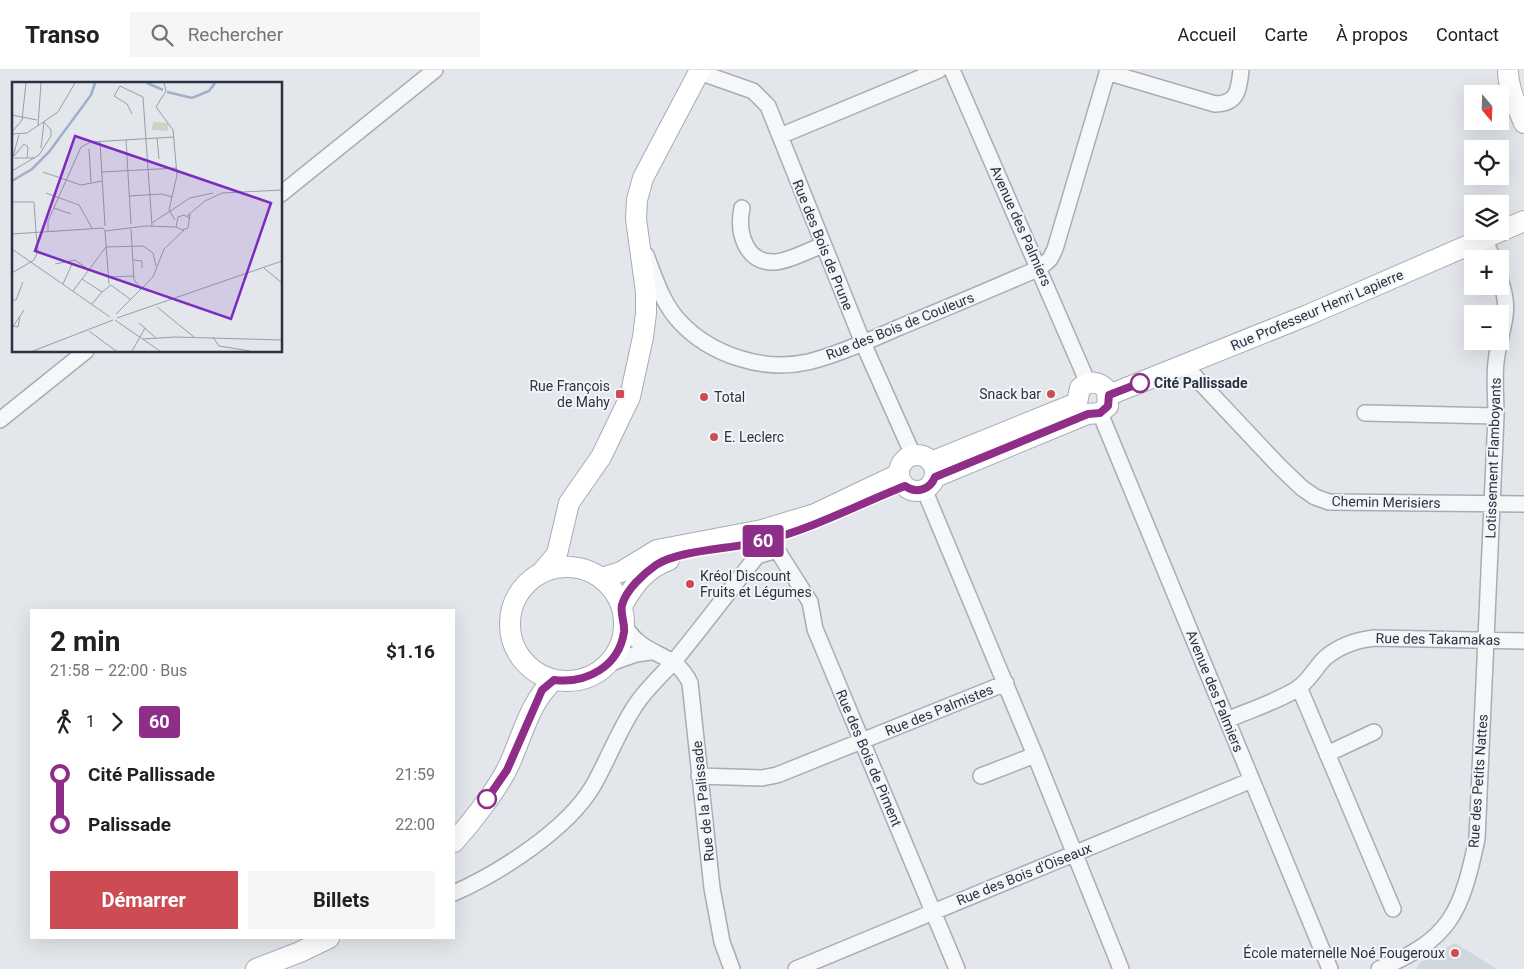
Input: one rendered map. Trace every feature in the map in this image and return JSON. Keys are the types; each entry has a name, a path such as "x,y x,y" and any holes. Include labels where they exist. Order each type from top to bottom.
{"main road":[{"path":"1508,70 1508,79 1524,123"},
{"path":"700,71 643,178 637,200 636,219 646,292 646,313 643,337 630,397 601,457 569,503 557,554 542,572 525,585 514,601 510,619 511,638 518,655 530,669 554,680 578,681 589,677 608,664 622,641 623,616 630,590 643,575 658,564 679,556 773,539 918,474 1088,410 1108,406 1109,395 1107,390 1099,384 1088,383 1080,388 1088,410"},
{"name":"Rue Professeur Henri Lapierre","path":"1509,227 1524,221"},
{"name":"Rue Professeur Henri Lapierre","path":"1109,395 1308,315 1479,240"},
{"path":"602,578 621,572 657,550 773,539"},
{"path":"561,543 576,568"},
{"path":"542,572 562,567 576,568 602,578 614,590 623,616"},
{"path":"530,669 534,680 535,704"},
{"path":"455,841 467,828 507,770 542,690 554,680"},
{"path":"256,969 327,939"}],"street":[{"path":"282,193 435,70"},
{"path":"780,136 939,70"},
{"name":"Avenue des Palmiers","path":"952,70 1040,268 1088,383"},
{"name":"Rue des Bois de Prune","path":"700,71 743,86 761,96 768,106 862,343 1006,683 1121,969"},
{"path":"1040,268 1050,259 1055,249 1108,71 1215,104 1224,104 1232,101 1238,94 1244,71"},
{"path":"742,208 739,222 741,236 749,251 759,259 776,262 823,245"},
{"name":"Rue des Bois de Couleurs","path":"640,239 666,304 680,322 699,338 725,353 757,363 808,362 862,343 1040,268"},
{"name":"Lotissement Flamboyants","path":"1486,640 1496,416 1496,362 1507,314 1505,295"},
{"path":"0,420 85,352"},
{"name":"Chemin Merisiers","path":"1184,365 1279,466 1315,497 1329,502 1524,504"},
{"name":"Avenue des Palmiers","path":"1088,410 1227,720 1330,969"},
{"path":"1365,413 1496,416"},
{"path":"455,893 482,881 545,837 575,810 592,787 622,725 638,701 674,661 757,556 773,539"},
{"name":"Rue des Bois de Piment","path":"773,539 810,602 815,630 957,969"},
{"path":"623,616 635,641 650,652 674,661"},
{"name":"Rue des Takamakas","path":"1227,720 1299,687 1326,658 1337,650 1362,640 1374,638 1524,641"},
{"name":"Rue des Petits Nattes","path":"1379,969 1419,949 1440,932 1457,909 1467,887 1477,839 1486,640"},
{"path":"608,664 636,654 650,652"},
{"name":"Rue de la Palissade","path":"674,661 681,667 690,683 712,888 722,942 732,969"},
{"name":"Rue des Palmistes","path":"699,776 762,778 777,775 1006,683"},
{"path":"1299,687 1393,909"},
{"path":"1327,754 1374,732"},
{"path":"981,776 1035,755"},
{"name":"Rue des Bois d'Oiseaux","path":"796,969 1252,780"}],"shaded area":[{"name":"École maternelle Noé Fougeroux","path":"1455,943 1497,969 1416,969 1421,962"}],"bus line":[{"name":"60","path":"487,799 507,770 542,690 554,680 578,681 589,677 599,672 608,664 622,641 624,615 622,606 630,590 643,575 658,564 679,556 766,541 905,486 919,491 928,487 935,477 1088,414 1096,415 1108,406 1109,395 1140,383"}],"place":[{"name":"Cité Pallissade","path":"1140,383"},
{"name":"Rue François de Mahy","path":"620,394"},
{"name":"Snack bar","path":"1051,394"},
{"name":"Total","path":"704,397"},
{"name":"E. Leclerc","path":"714,437"},
{"name":"Kréol Discount Fruits et Légumes","path":"690,584"},
{"name":"École maternelle Noé Fougeroux","path":"1455,953"}]}
